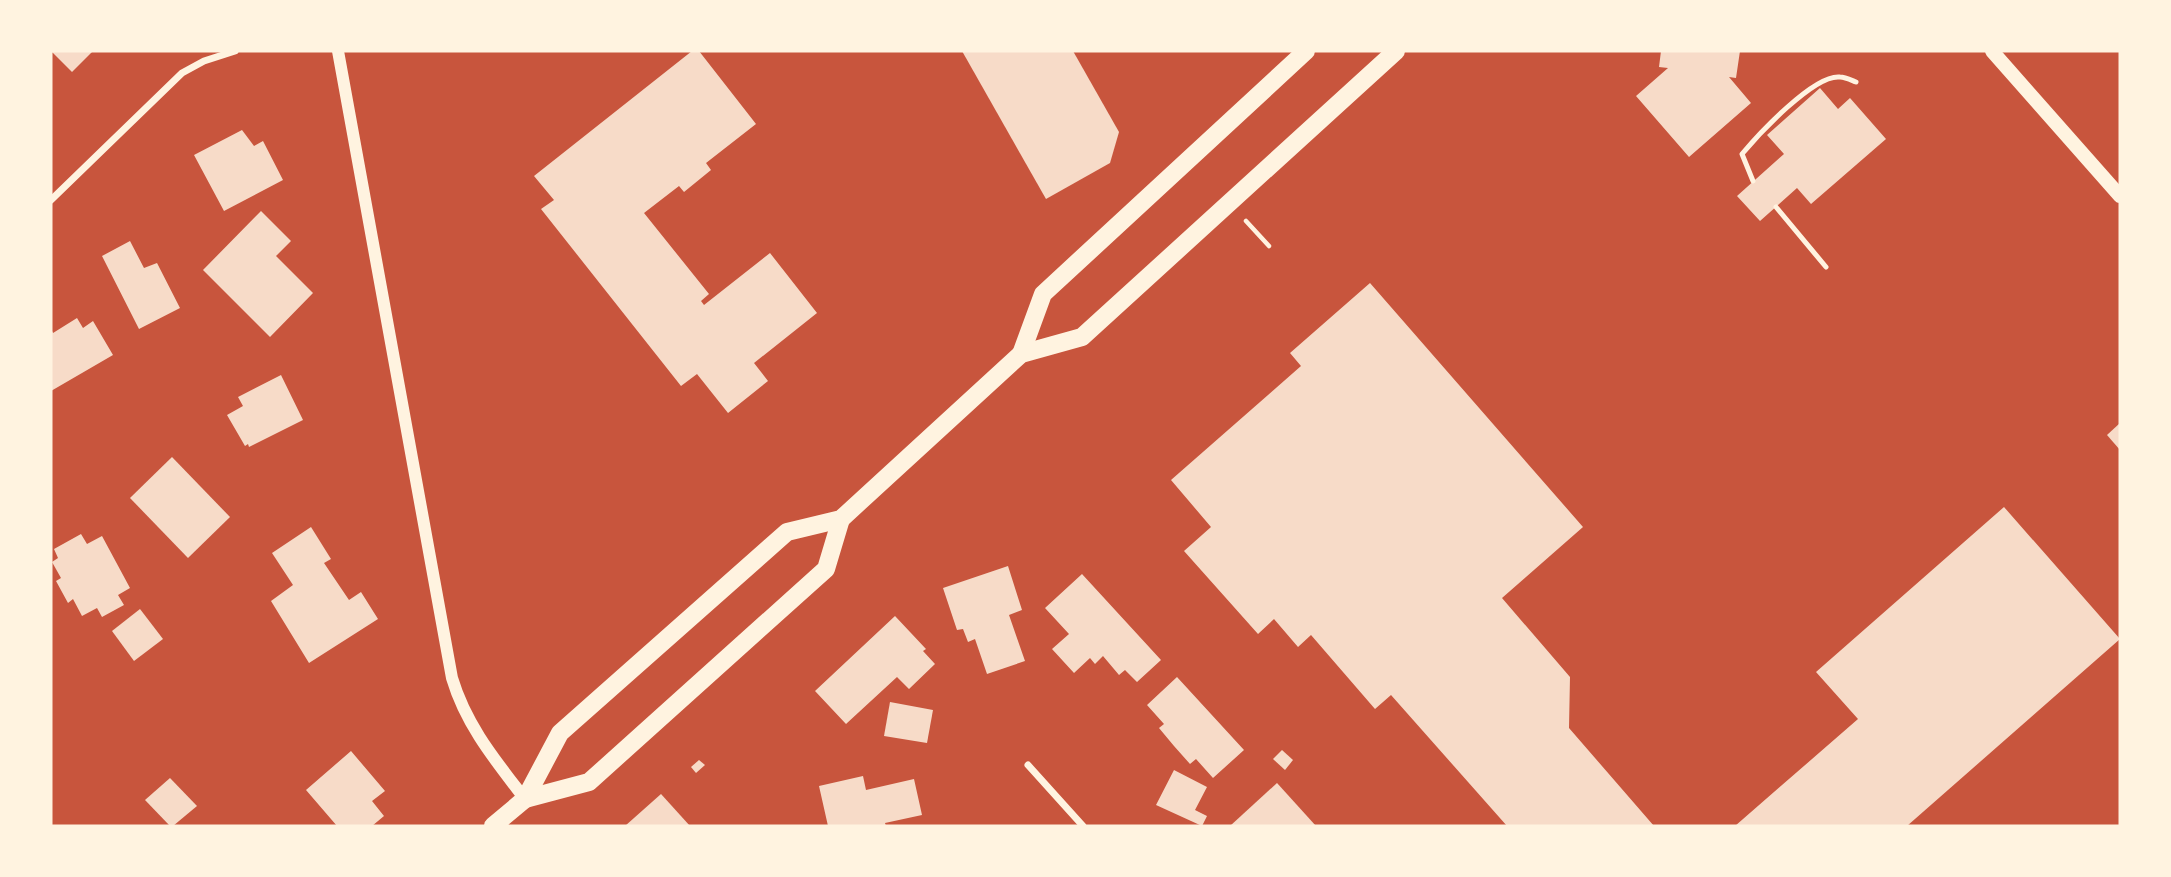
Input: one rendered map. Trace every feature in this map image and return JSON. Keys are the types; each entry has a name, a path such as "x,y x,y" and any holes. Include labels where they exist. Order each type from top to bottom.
{"main road":[{"path":"1021,354 1043,294 1306,51"},
{"path":"493,826 525,799 560,733 787,531 841,519 1021,354 1082,337 1396,51"},
{"path":"1992,51 2120,196"},
{"path":"525,799 589,782 826,569 841,519"}],"street":[{"path":"51,200 182,73 204,61 234,51"},
{"path":"338,51 452,678 458,698 478,738 525,799"},
{"path":"1028,765 1083,826"}],"lane":[{"path":"1753,181 1742,154 1759,134 1815,85 1838,76 1856,82"},
{"path":"1776,206 1826,267"}],"path":[{"path":"1230,202 1269,246"}],"building":[{"path":"51,51 93,51 72,72"},
{"path":"692,51 699,51 756,124 706,163 711,170 684,192 679,186 644,213 709,294 701,301 704,305 770,253 817,313 754,363 768,381 728,413 697,374 681,386 541,209 554,200 534,176"},
{"path":"962,51 1073,51 1119,132 1110,163 1046,199"},
{"path":"1661,51 1740,51 1736,78 1729,77 1751,103 1689,157 1636,96 1668,68 1659,67"},
{"path":"1820,88 1838,109 1850,98 1886,139 1811,204 1797,188 1760,221 1737,196 1784,154 1767,135"},
{"path":"242,130 254,146 263,141 283,180 224,211 194,155"},
{"path":"261,211 291,241 276,256 313,293 270,337 203,270"},
{"path":"130,241 144,268 157,263 180,308 139,329 102,256"},
{"path":"1370,283 1583,527 1502,598 1570,677 1569,728 1654,826 1507,826 1391,695 1375,709 1311,635 1298,647 1274,619 1258,634 1184,551 1211,527 1171,480 1301,366 1290,353"},
{"path":"77,318 83,328 93,321 113,355 51,391 51,329 53,333"},
{"path":"281,375 303,420 249,447 248,444 245,446 227,415 243,406 238,397"},
{"path":"2120,423 2120,450 2107,435"},
{"path":"172,457 230,517 188,558 130,498"},
{"path":"2004,507 2120,639 1907,826 1735,826 1858,719 1816,672"},
{"path":"311,527 331,559 324,563 349,600 361,592 378,619 309,663 271,601 293,585 272,553"},
{"path":"81,534 87,544 102,536 130,588 118,595 124,605 102,617 97,608 82,616 73,599 68,603 56,581 61,578 52,562 58,558 54,549"},
{"path":"1008,566 1022,610 1009,615 1025,661 987,674 975,639 968,642 963,629 957,630 943,588"},
{"path":"1082,574 1161,660 1137,682 1125,670 1119,675 1103,656 1095,664 1090,658 1074,673 1052,649 1069,634 1045,608"},
{"path":"140,609 163,639 134,661 112,631"},
{"path":"895,616 926,649 923,651 935,664 909,689 897,677 846,724 815,691"},
{"path":"1177,677 1244,750 1213,778 1196,759 1190,764 1159,728 1164,724 1147,705"},
{"path":"890,702 933,710 927,743 884,736"},
{"path":"1282,750 1293,760 1285,770 1273,759"},
{"path":"351,751 385,791 372,801 384,816 372,826 337,826 306,790"},
{"path":"699,760 705,765 696,773 691,767"},
{"path":"1174,770 1207,787 1195,810 1207,816 1202,826 1156,805"},
{"path":"863,776 866,790 914,779 922,815 885,823 886,826 828,826 819,786"},
{"path":"170,778 197,806 173,826 145,800"},
{"path":"1277,783 1316,826 1230,826"},
{"path":"661,794 690,826 625,826"}]}
